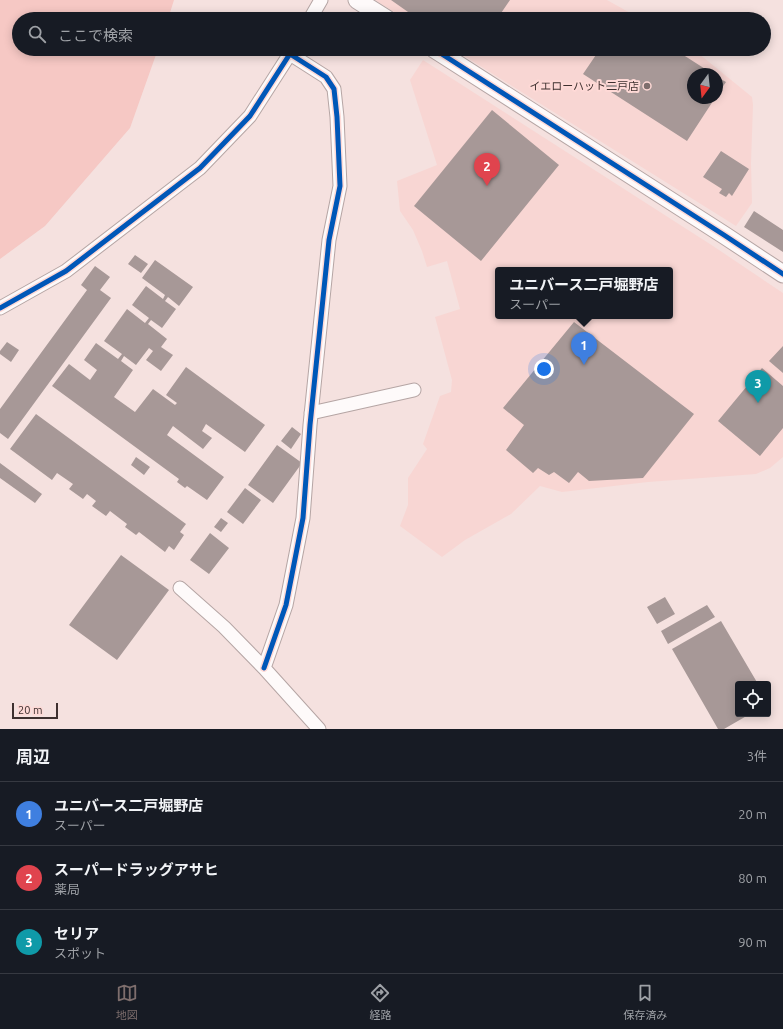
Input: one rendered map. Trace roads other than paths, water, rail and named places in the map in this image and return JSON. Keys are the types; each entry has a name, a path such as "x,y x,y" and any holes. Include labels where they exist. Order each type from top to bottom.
{"street":[{"path":"314,12 321,0"},
{"path":"357,0 376,12"},
{"path":"0,308 66,271 200,168 250,116 288,56"},
{"path":"264,668 286,605 303,518 311,414 329,240 340,186 337,117 334,88 326,77 298,56"},
{"path":"445,56 783,274"},
{"path":"311,414 414,390"},
{"path":"180,588 224,627 264,668 319,729"}],"place":[{"name":"イエローハット二戸店","path":"647,86"},
{"name":"スーパードラッグアサヒ","path":"487,186"},
{"name":"ユニバース二戸堀野店","path":"584,365"},
{"name":"セリア","path":"758,403"}]}
